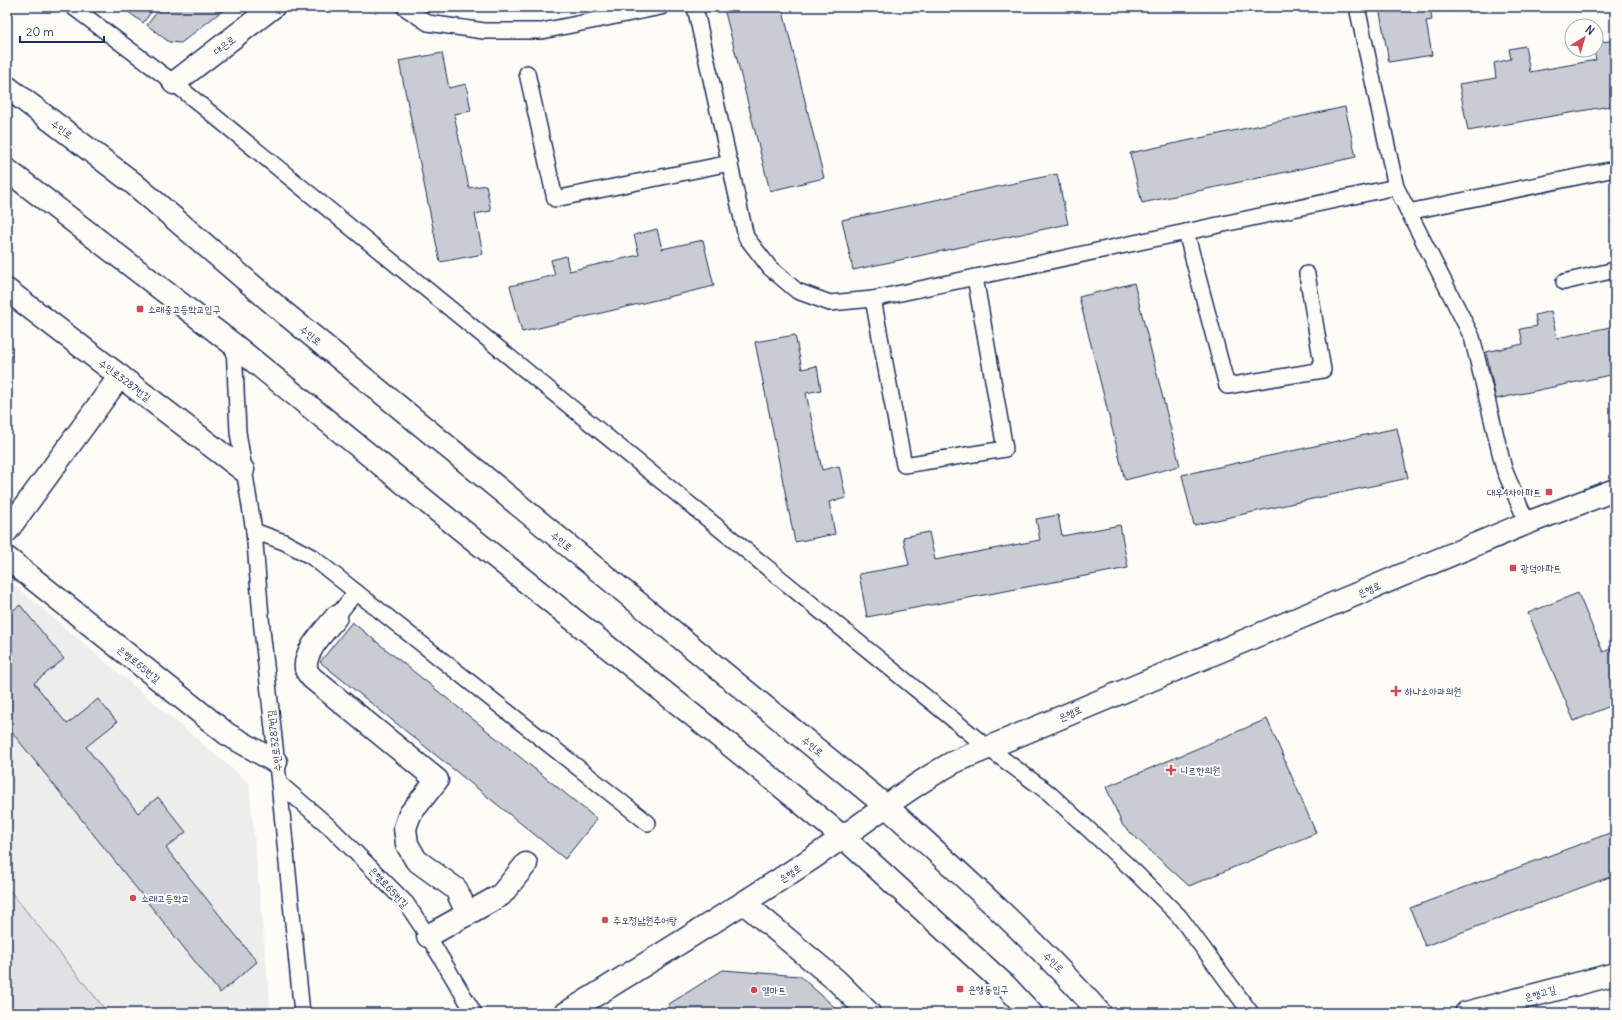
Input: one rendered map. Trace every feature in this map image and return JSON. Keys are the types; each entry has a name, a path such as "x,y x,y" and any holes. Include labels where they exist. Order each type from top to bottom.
{"street":[{"name":"대은로","path":"174,83 273,7"},
{"name":"수인로","path":"7,87 133,183 282,311 887,807 998,908 1066,975 1100,1013"},
{"path":"7,170 234,345 776,782 844,838 1006,986 1031,1013"},
{"name":"수인로3287번길","path":"7,290 243,470"},
{"path":"7,531 120,376"},
{"name":"은행로","path":"566,1013 744,903 844,838 932,774 954,762 1528,523 1615,490"},
{"name":"은행로65번길","path":"7,558 227,734 278,772"},
{"path":"336,617 309,651 306,660 306,670 312,678 437,780 410,814 405,828 407,844 416,860 456,889 466,915"},
{"path":"428,936 501,894 526,864"},
{"path":"744,903 837,981 869,1013"},
{"name":"은행고길","path":"1466,1013 1615,974"}],"lane":[{"path":"73,7 174,83 988,748 1049,793 1174,910 1251,1013"},
{"path":"404,7 428,23 484,31 542,31 661,7"},
{"path":"695,7 746,237 770,268 797,291 830,303 873,299 1396,187"},
{"path":"1357,7 1396,187 1472,337 1504,468 1528,523"},
{"path":"527,73 555,199 730,163"},
{"path":"1408,212 1615,169"},
{"path":"1186,232 1227,386 1323,370 1307,274"},
{"path":"1564,282 1615,270"},
{"path":"873,299 904,465 1005,449 974,277"},
{"name":"수인로3287번길","path":"234,345 238,432 254,531 262,629 302,1013"},
{"path":"254,531 284,542 312,557 648,823"},
{"path":"336,617 356,592"},
{"name":"은행로65번길","path":"278,772 332,829 406,903 428,936 474,1013"}],"shaded area":[{"name":"소래고등학교","path":"11,582 249,783 271,1013 7,1013 7,583"},
{"path":"7,887 108,1013 7,1013"}],"building":[{"path":"122,7 155,7 143,23"},
{"path":"161,7 227,7 181,43 169,42 147,25"},
{"path":"782,7 824,178 770,191 724,8"},
{"path":"1379,7 1430,7 1432,20 1426,21 1432,55 1389,62"},
{"path":"1615,40 1615,105 1468,131 1459,84 1496,78 1494,63 1511,59 1509,49 1525,46 1530,72 1596,60 1596,58 1604,58 1604,42"},
{"path":"442,53 449,88 466,84 471,111 454,114 469,188 486,185 491,211 475,214 483,254 440,262 399,61"},
{"path":"1345,107 1356,157 1142,203 1130,153"},
{"path":"1057,174 1068,224 853,270 842,220"},
{"path":"657,229 662,249 703,240 714,286 522,332 510,286 555,275 551,260 566,256 569,271 639,255 634,235"},
{"path":"1134,283 1180,466 1125,480 1079,297"},
{"path":"1551,311 1557,338 1615,326 1615,374 1496,399 1486,352 1523,344 1520,329 1537,326 1535,315"},
{"path":"795,335 802,369 817,366 821,390 806,393 822,470 839,466 846,498 829,502 835,534 795,542 755,342"},
{"path":"1397,428 1408,478 1194,525 1182,475"},
{"path":"1058,515 1062,536 1120,525 1128,568 867,617 859,574 909,565 903,537 929,532 935,560 1040,540 1036,519"},
{"path":"1578,593 1603,652 1615,647 1615,704 1574,721 1528,613"},
{"path":"20,605 64,659 34,683 67,724 98,699 117,722 86,747 138,813 158,797 186,832 166,848 257,962 220,993 7,726 7,615"},
{"path":"352,622 597,819 565,859 320,662"},
{"path":"1267,719 1316,833 1189,886 1123,826 1106,787"},
{"path":"1615,831 1615,875 1425,946 1410,908"},
{"name":"엘마트","path":"723,970 800,976 841,1013 669,1013 669,1004"}],"place":[{"name":"소래중고등학교입구","path":"140,309"},
{"name":"대우4차아파트","path":"1549,492"},
{"name":"광덕아파트","path":"1513,568"},
{"name":"하나소아과의원","path":"1396,691"},
{"name":"니르한의원","path":"1171,770"},
{"name":"소래고등학교","path":"133,898"},
{"name":"추오정남원추어탕","path":"605,920"},
{"name":"은행동입구","path":"960,989"},
{"name":"엘마트","path":"754,990"}]}
